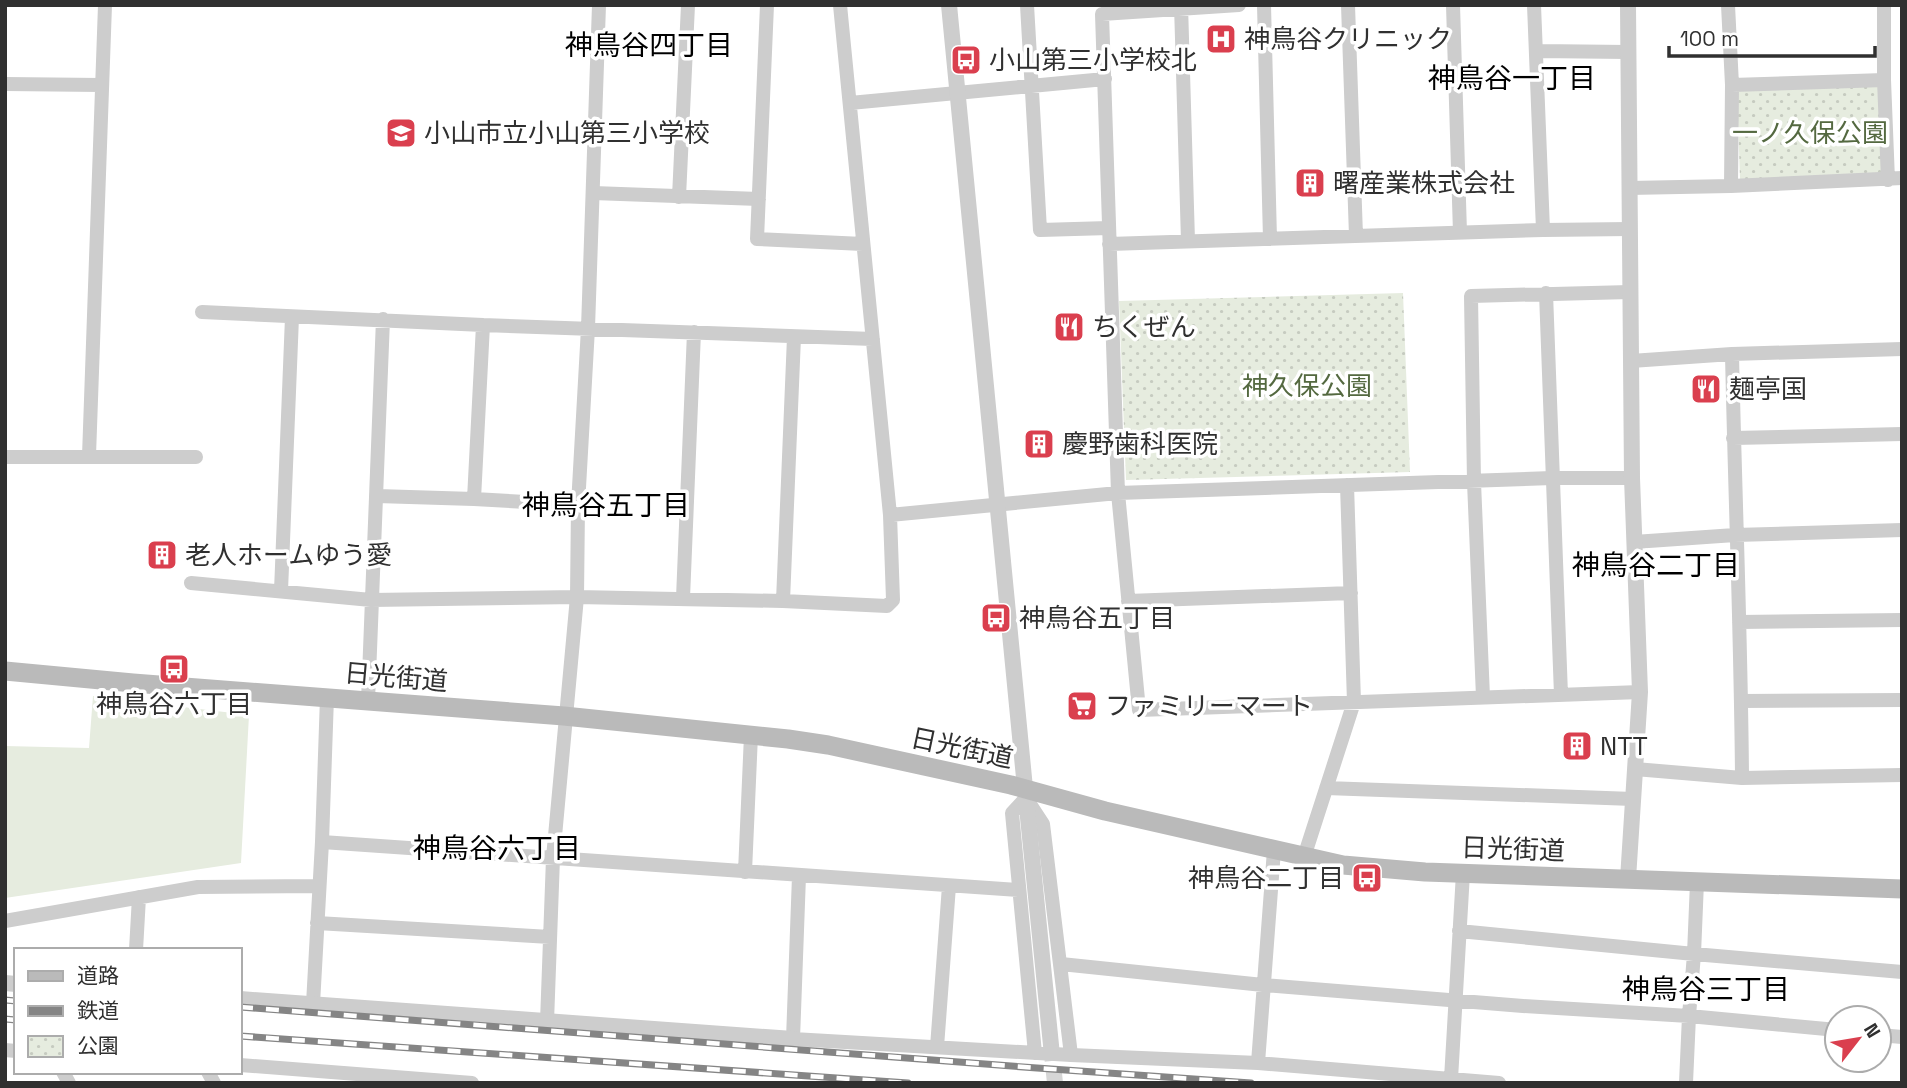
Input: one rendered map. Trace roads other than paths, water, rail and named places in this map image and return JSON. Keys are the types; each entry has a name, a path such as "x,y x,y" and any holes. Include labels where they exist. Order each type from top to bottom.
{"main road":[{"name":"日光街道","path":"5,671 564,716 751,735 828,746 1343,865 1463,873 1902,888"}],"street":[{"path":"89,456 105,5"},
{"path":"547,1022 553,858 577,597 578,505 589,328 599,5"},
{"path":"679,197 688,5"},
{"path":"767,5 757,239 863,244"},
{"path":"191,583 371,600 684,598 887,606 893,600 890,515 840,5"},
{"path":"949,5 1051,1045"},
{"path":"1027,5 1040,230 1109,228"},
{"path":"1240,5 1102,14 1118,494 1139,710 1640,692"},
{"path":"1264,5 1270,239"},
{"path":"1348,5 1356,236"},
{"path":"1453,5 1460,233"},
{"path":"1534,5 1543,230"},
{"path":"1628,5 1632,478 1640,692 1628,879"},
{"path":"1728,5 1732,85 1731,186"},
{"path":"1629,188 1895,179 1884,80 1884,5"},
{"path":"1180,7 1188,241"},
{"path":"1537,51 1628,52"},
{"path":"850,103 1105,79"},
{"path":"1732,85 1884,80"},
{"path":"5,84 101,85"},
{"path":"593,193 759,199"},
{"path":"1109,244 1630,229"},
{"path":"1483,697 1474,482 1471,296 1630,292"},
{"path":"1546,293 1561,695"},
{"path":"202,312 873,339"},
{"path":"281,591 292,317"},
{"path":"368,701 383,319"},
{"path":"474,499 484,325"},
{"path":"684,598 694,332"},
{"path":"783,601 794,337"},
{"path":"1631,361 1732,354 1902,349"},
{"path":"1732,354 1742,778"},
{"path":"1733,438 1902,434"},
{"path":"5,457 196,457"},
{"path":"890,515 1118,494 1552,478 1632,478"},
{"path":"1304,858 1354,702 1347,485"},
{"path":"377,496 578,505"},
{"path":"1634,542 1902,530"},
{"path":"1128,601 1351,593"},
{"path":"1739,622 1902,621"},
{"path":"313,1004 327,697"},
{"path":"1741,701 1902,700"},
{"path":"745,872 751,735"},
{"path":"1635,769 1742,778 1902,775"},
{"path":"1326,788 1633,799"},
{"path":"1025,793 1012,813 1035,1053"},
{"path":"1025,793 1043,824 1071,1055"},
{"path":"322,842 1019,890"},
{"path":"1258,1063 1274,850"},
{"path":"1451,1079 1463,873"},
{"path":"793,1039 799,876"},
{"path":"1686,1083 1697,881"},
{"path":"5,921 198,887 318,886"},
{"path":"937,1047 949,886"},
{"path":"136,948 139,897"},
{"path":"317,923 550,937"},
{"path":"1459,931 1902,972"},
{"path":"1061,964 1263,985 1689,1016 1823,1029"},
{"path":"242,999 793,1039 1258,1063 1499,1083"},
{"path":"242,1065 365,1079 472,1083"}],"tunnel":[{"path":"1051,1045 1055,1083"}],"railway":[{"path":"5,1000 14,1001"},
{"path":"242,1007 1251,1083"},
{"path":"5,1019 14,1020"},
{"path":"242,1036 908,1083"}],"place":[{"name":"神鳥谷クリニック","path":"1221,39"},
{"name":"小山第三小学校北","path":"966,60"},
{"name":"小山市立小山第三小学校","path":"401,133"},
{"name":"曙産業株式会社","path":"1310,183"},
{"name":"ちくぜん","path":"1069,327"},
{"name":"麺亭国","path":"1706,389"},
{"name":"慶野歯科医院","path":"1039,444"},
{"name":"老人ホームゆう愛","path":"162,555"},
{"name":"神鳥谷五丁目","path":"996,618"},
{"name":"神鳥谷六丁目","path":"174,669"},
{"name":"ファミリーマート","path":"1082,706"},
{"name":"NTT","path":"1577,746"},
{"name":"神鳥谷二丁目","path":"1367,878"}],"district":[{"name":"神鳥谷四丁目","path":"649,45"},
{"name":"神鳥谷一丁目","path":"1512,78"},
{"name":"神鳥谷五丁目","path":"606,505"},
{"name":"神鳥谷二丁目","path":"1656,565"},
{"name":"神鳥谷六丁目","path":"497,848"},
{"name":"神鳥谷三丁目","path":"1706,989"}],"park label":[{"name":"一ノ久保公園","path":"1810,133"},
{"name":"神久保公園","path":"1307,386"}]}
